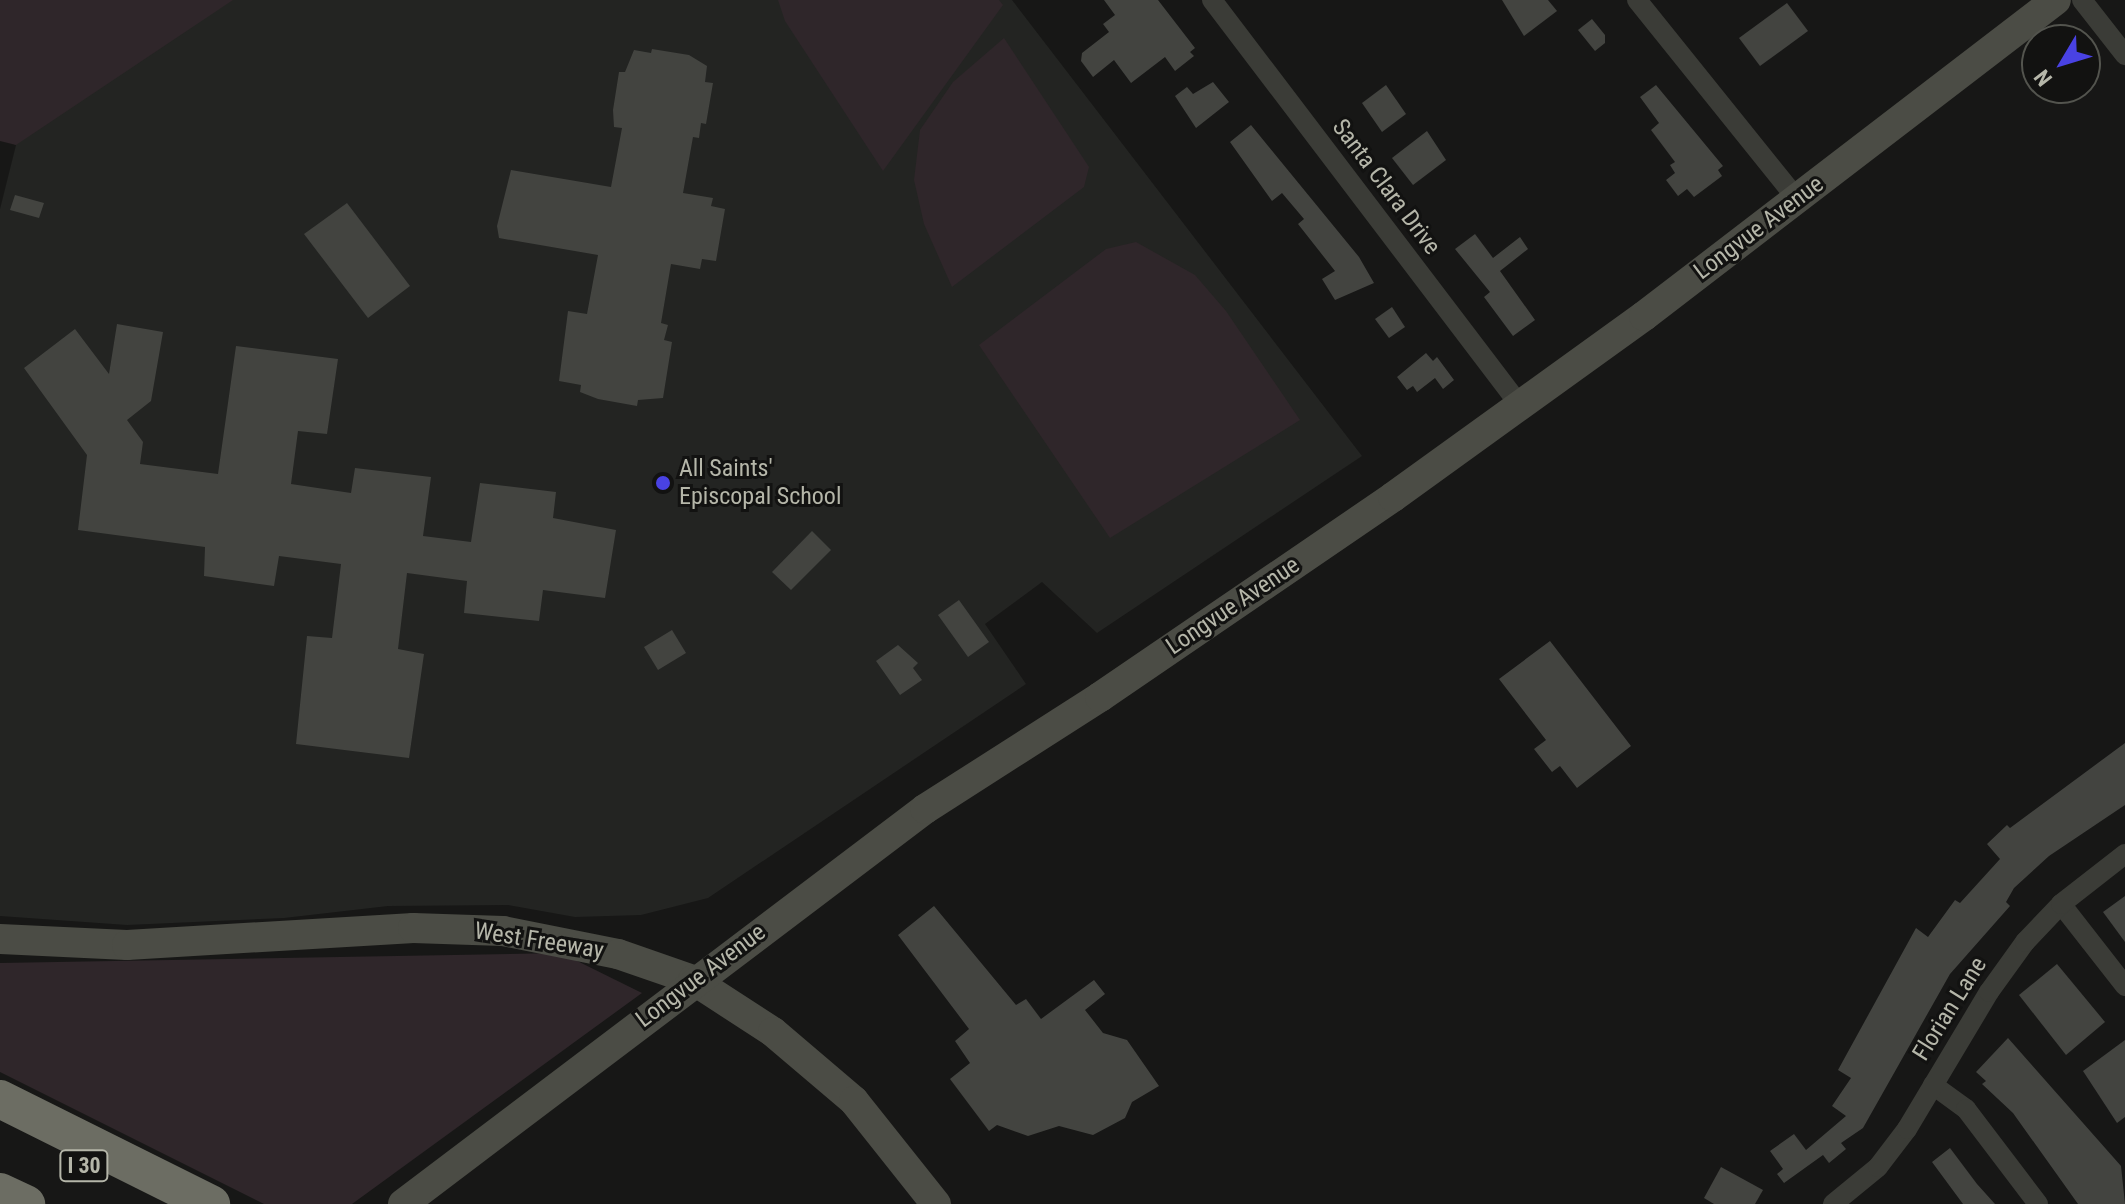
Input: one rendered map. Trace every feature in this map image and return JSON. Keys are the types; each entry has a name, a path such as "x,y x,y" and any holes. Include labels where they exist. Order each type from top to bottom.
{"highway":[{"path":"0,1099 211,1204"},
{"name":"I 30","path":"0,1128 168,1204"},
{"path":"0,1192 26,1204"}],"main road":[{"name":"Longvue Avenue","path":"405,1203 693,980 925,809 1100,697 1519,404 1798,200 2050,2"},
{"name":"West Freeway","path":"0,939 127,945 413,928 503,931 618,954 693,980 773,1032 854,1101 936,1204"}],"street":[{"name":"Santa Clara Drive","path":"1212,0 1519,404"},
{"path":"1637,0 1798,200"},
{"path":"2082,0 2125,55"},
{"name":"Florian Lane","path":"1833,1204 1878,1167 1933,1085 1989,992 2061,904 2125,854"},
{"path":"2061,904 2125,986"},
{"path":"1933,1085 1966,1109 2038,1204"}],"shaded area":[{"name":"All Saints' Episcopal School","path":"0,0 1012,0 1362,456 1097,633 1042,582 985,624 1026,684 708,898 641,915 575,917 508,905 388,906 284,918 127,925 0,916 0,209 16,145 0,138"},
{"path":"0,0 233,0 16,145 0,141"},
{"path":"778,0 999,0 1003,5 883,171 785,21"},
{"path":"1004,38 1089,167 1084,187 952,287 924,224 914,180 920,130 953,82"},
{"path":"1136,242 1195,275 1226,311 1300,420 1110,538 979,345 1106,249"},
{"path":"561,953 642,993 352,1204 264,1204 0,1072 0,963"}],"building":[{"path":"1104,0 1158,0 1195,48 1190,52 1194,56 1175,71 1165,57 1131,83 1114,60 1093,77 1081,61 1082,53 1109,32 1103,24 1115,15"},
{"path":"1502,0 1548,0 1557,11 1524,36"},
{"path":"1787,3 1808,31 1760,66 1739,38"},
{"path":"1592,19 1605,35 1605,43 1595,51 1578,30"},
{"path":"652,49 689,55 707,66 705,82 713,83 706,124 701,123 699,138 693,137 683,193 713,198 711,206 725,209 716,261 702,259 700,269 671,264 661,323 668,325 664,340 672,342 663,398 638,400 637,406 598,399 580,392 581,385 559,381 568,311 587,314 598,255 499,238 497,226 511,170 611,187 622,128 614,127 613,110 619,72 625,72 634,50 651,53"},
{"path":"1213,82 1229,102 1196,128 1175,96 1187,87 1193,94"},
{"path":"1386,85 1406,114 1382,132 1362,103"},
{"path":"1656,85 1723,166 1718,170 1722,176 1694,197 1687,189 1678,196 1666,180 1675,173 1670,165 1675,162 1651,130 1659,123 1640,97"},
{"path":"1251,125 1359,257 1374,283 1335,300 1322,279 1335,271 1298,224 1304,219 1282,193 1272,201 1230,142"},
{"path":"1427,131 1446,160 1413,185 1392,158"},
{"path":"15,195 44,203 39,218 10,210"},
{"path":"347,203 410,286 368,318 304,234"},
{"path":"1475,234 1493,258 1520,237 1528,249 1500,271 1535,320 1513,336 1484,297 1490,292 1455,249"},
{"path":"1392,307 1405,327 1389,338 1375,319"},
{"path":"117,324 163,332 151,401 127,420 143,442 140,464 218,474 236,346 338,359 327,434 298,431 291,484 351,493 355,468 431,477 423,536 471,542 480,483 556,492 553,518 616,530 605,598 543,590 539,621 464,613 467,581 407,573 398,649 424,654 409,758 296,744 307,636 332,638 341,564 279,556 274,586 204,576 205,547 78,530 87,455 24,368 75,329 109,374"},
{"path":"1426,353 1433,361 1437,357 1454,380 1443,389 1435,378 1417,392 1413,386 1407,390 1397,377"},
{"path":"812,531 831,550 791,590 772,572"},
{"path":"959,600 989,642 968,657 938,615"},
{"path":"672,630 686,653 658,670 644,647"},
{"path":"1550,641 1631,746 1577,788 1560,766 1552,772 1534,749 1546,740 1499,679"},
{"path":"898,645 918,663 913,668 922,680 900,695 876,661"},
{"path":"2125,743 2125,805 2049,856 2014,888 2006,902 2010,906 1950,974 1863,1128 1841,1143 1846,1149 1829,1163 1823,1155 1784,1183 1777,1174 1783,1169 1770,1151 1794,1134 1806,1150 1846,1116 1832,1106 1851,1078 1838,1070 1916,928 1928,937 1955,900 1960,903 2000,859 1987,844 2007,825 2010,828"},
{"path":"2125,896 2125,942 2103,912"},
{"path":"934,906 1016,1005 1026,999 1041,1019 1094,980 1105,994 1085,1010 1103,1033 1127,1040 1159,1086 1132,1102 1125,1118 1093,1135 1059,1126 1028,1136 997,1125 989,1131 950,1079 970,1063 955,1041 969,1029 898,935"},
{"path":"2057,964 2105,1022 2066,1055 2019,995"},
{"path":"2008,1038 2121,1166 2125,1204 2078,1204 2013,1113 1982,1084 1986,1081 1976,1072"},
{"path":"2125,1040 2125,1117 2117,1123 2083,1071"},
{"path":"1950,1148 1995,1204 1963,1204 1932,1162"},
{"path":"1721,1167 1763,1190 1755,1204 1714,1204 1704,1198"}],"place":[{"name":"All Saints' Episcopal School","path":"663,483"}]}
